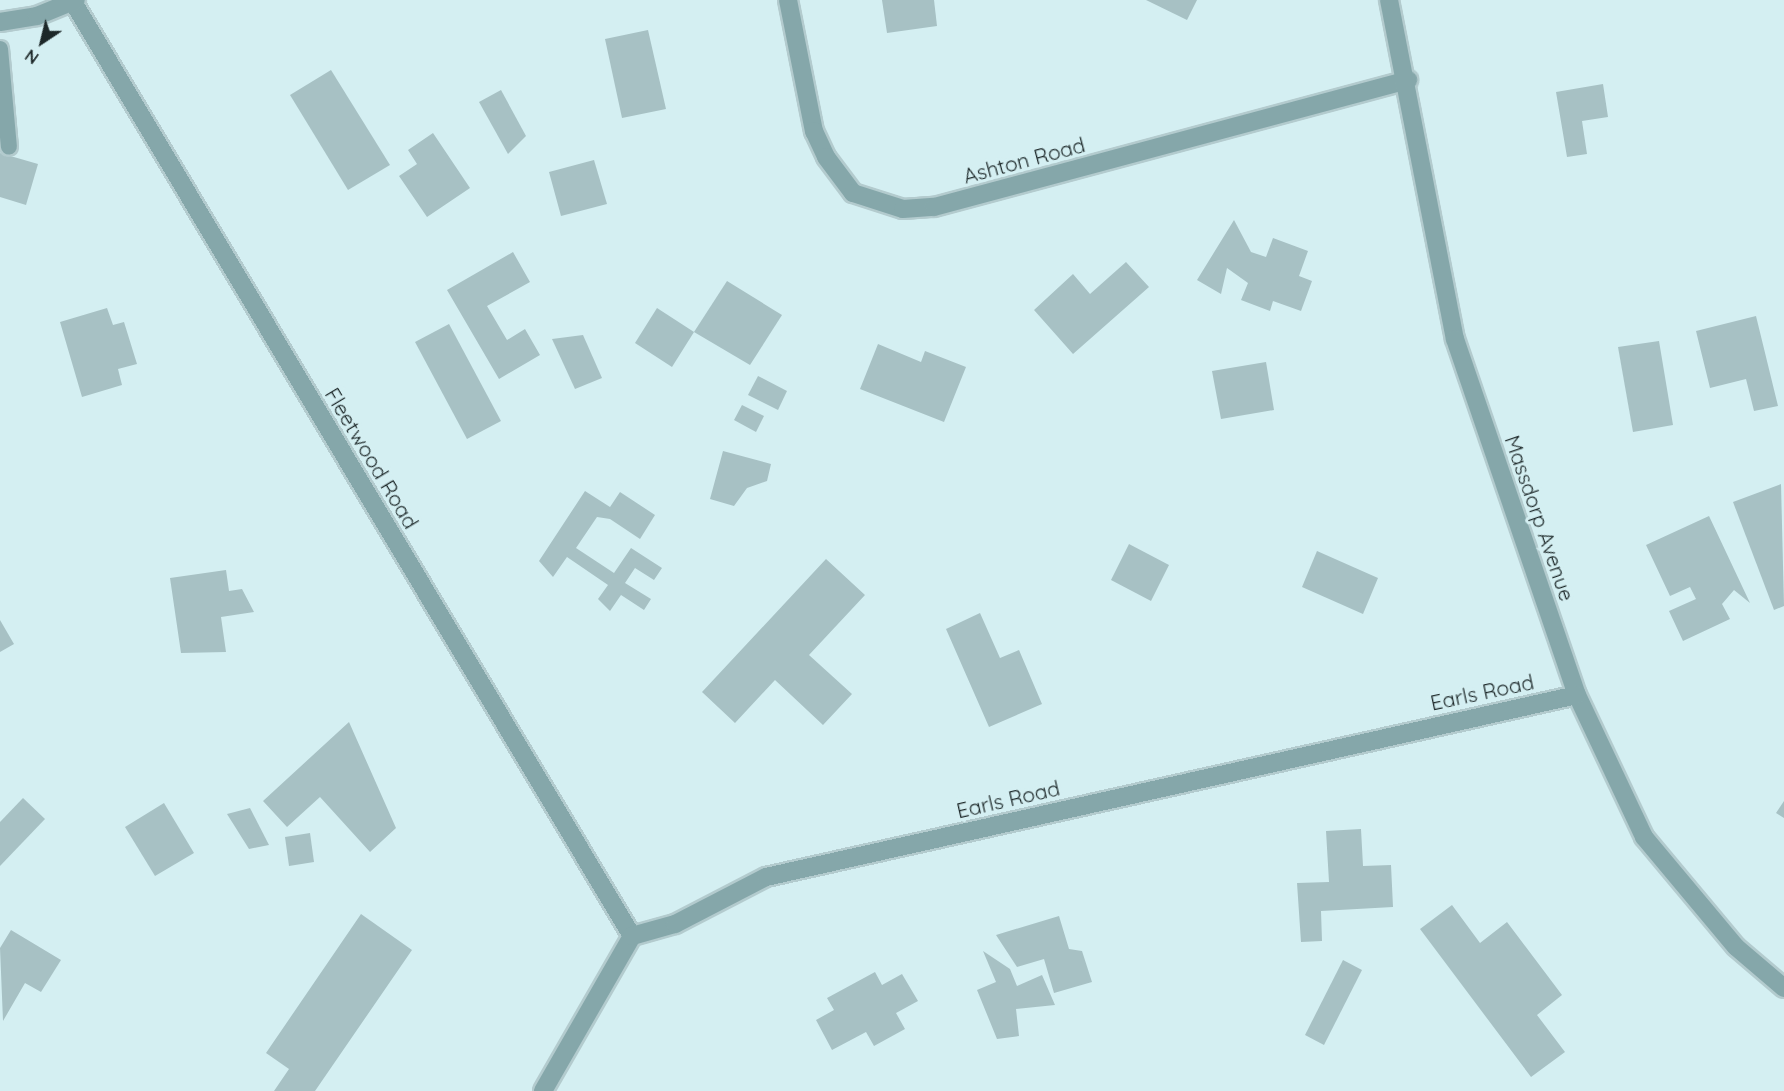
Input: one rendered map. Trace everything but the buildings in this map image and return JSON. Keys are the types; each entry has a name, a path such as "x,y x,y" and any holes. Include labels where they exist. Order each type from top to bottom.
{"street":[{"name":"Ashton Road","path":"788,0 814,131 826,157 853,194 903,209 934,207 1408,80"},
{"name":"Massdorp Avenue","path":"1389,0 1408,80 1455,339 1577,695 1644,837 1736,947 1784,988"},
{"name":"Fleetwood Road","path":"0,22 74,1 632,936"},
{"name":"Earls Road","path":"632,936 675,924 766,877 1577,695"},
{"path":"543,1091 632,936"}],"lane":[{"path":"0,49 9,147"}]}
